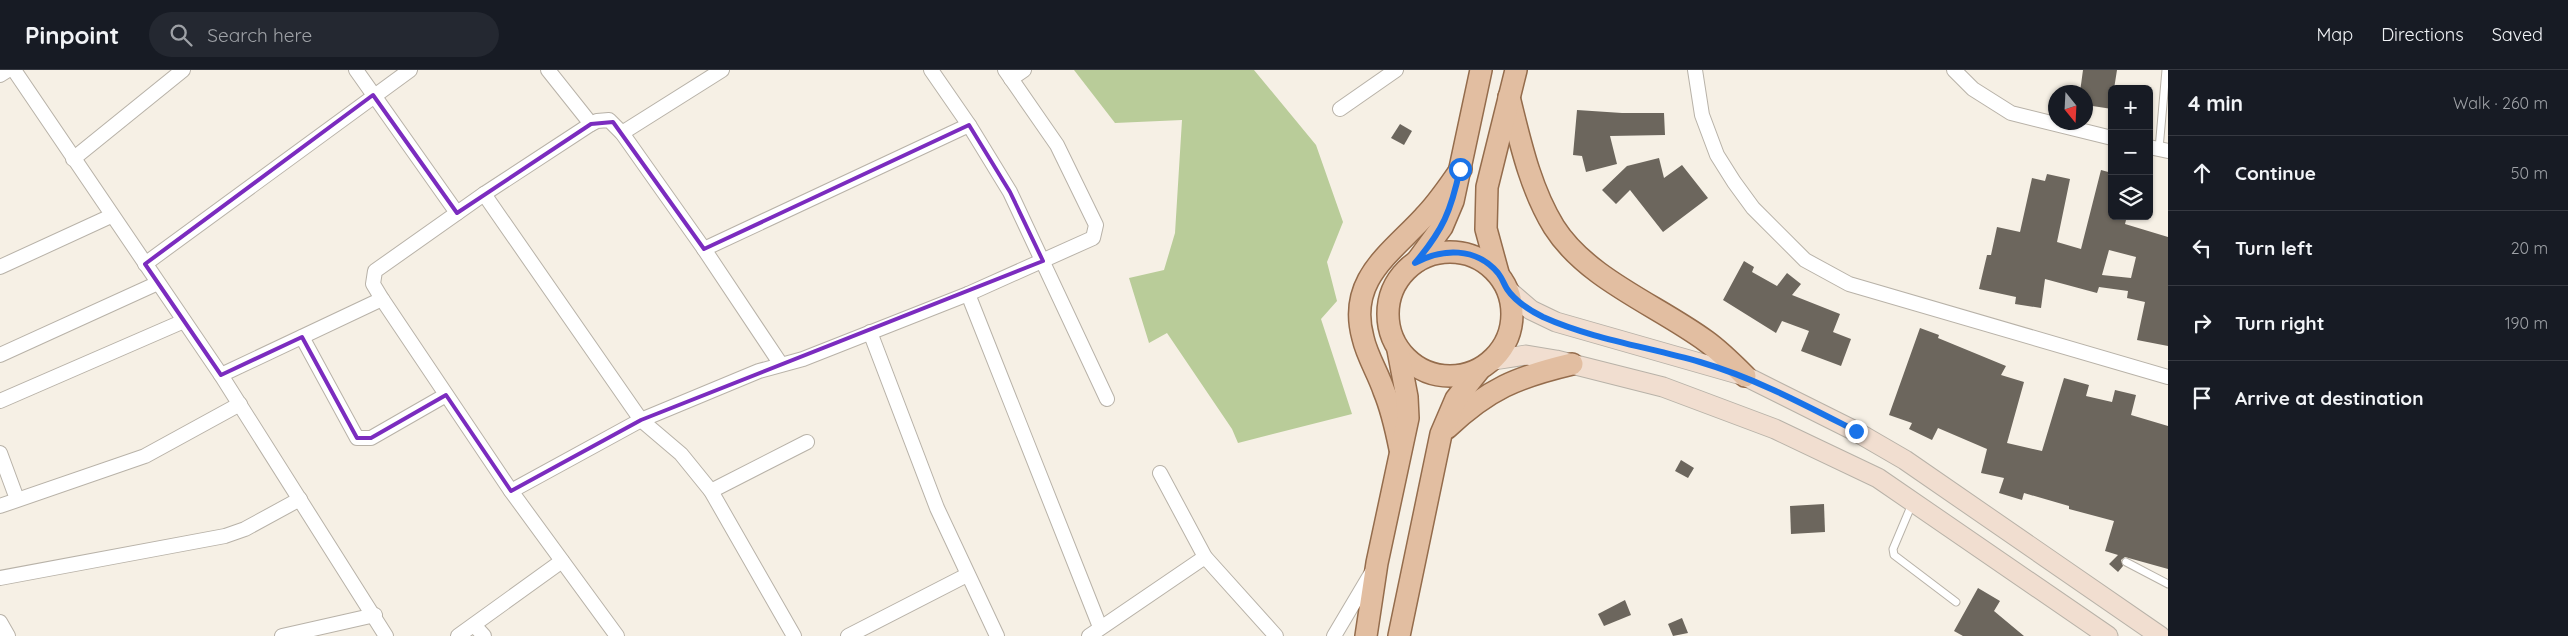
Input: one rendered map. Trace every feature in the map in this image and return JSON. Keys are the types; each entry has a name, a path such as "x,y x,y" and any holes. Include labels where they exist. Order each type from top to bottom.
{"main road":[{"path":"1400,636 1441,434 1456,399 1502,350 1512,328 1512,303 1509,291 1498,273 1486,229 1485,209 1487,187 1516,70"},
{"path":"1366,636 1377,563 1408,407 1398,350 1391,335 1388,319 1389,303 1394,288 1402,274 1415,263 1431,243 1448,215 1460,169 1478,72"},
{"path":"1509,97 1533,181 1542,204 1561,236 1594,268 1705,340 1745,376"},
{"path":"1400,450 1389,404 1360,327 1363,295 1373,271 1382,257 1428,212 1460,169"},
{"path":"1415,263 1436,254 1458,253 1480,259 1498,273"},
{"path":"1509,291 1531,310 1556,322 1745,376 1856,431 1905,460 2160,636"},
{"path":"1398,350 1410,363 1426,372 1453,376 1526,355 1572,364 1663,388 1775,428 1878,478 2108,636"},
{"path":"1441,434 1467,409 1500,386 1525,376 1572,364"}],"street":[{"path":"0,75 8,70"},
{"path":"14,70 111,216 221,375 375,615 386,636"},
{"path":"73,158 183,70"},
{"path":"356,70 457,213"},
{"path":"145,264 373,95 410,70"},
{"path":"548,70 590,124"},
{"path":"622,133 704,74 722,70"},
{"path":"931,70 969,125 1010,192 1044,261 1107,399"},
{"path":"511,491 641,420 780,364 802,359 968,294 1093,238 1096,226 1057,145 1008,75 1024,70"},
{"path":"1340,109 1396,70"},
{"path":"1694,70 1702,115 1717,155 1753,208 1805,260 1849,284 2168,377"},
{"path":"1954,70 1973,89 2011,113 2108,137"},
{"path":"617,636 511,491 382,299 374,284 374,271 484,194 590,124 609,120 622,133 704,249 780,364"},
{"path":"704,249 969,125"},
{"path":"484,194 641,420 681,454 711,491 794,636"},
{"path":"0,267 111,216"},
{"path":"0,355 158,283"},
{"path":"968,294 1100,627"},
{"path":"221,375 382,299"},
{"path":"0,401 184,320"},
{"path":"870,332 937,508 966,575 997,636"},
{"path":"302,337 358,438 371,438 446,395"},
{"path":"0,506 145,456 240,404"},
{"path":"711,491 808,442"},
{"path":"0,453 17,499"},
{"path":"1160,473 1205,557 1276,636"},
{"path":"0,578 225,536 245,529 300,499"},
{"path":"1089,636 1205,557"},
{"path":"458,636 562,561"},
{"path":"1334,636 1377,563"},
{"path":"848,636 863,633 966,575"},
{"path":"282,636 375,615"},
{"path":"0,622 8,636"},
{"path":"474,625 484,636"}],"lane":[{"path":"2159,149 2166,70"},
{"path":"1914,502 1892,549 1894,555 1956,602"},
{"path":"2126,562 2168,584"}],"highlighted area":[{"path":"373,95 457,213 591,124 613,122 704,249 969,125 1010,192 1043,261 641,420 511,491 446,395 371,438 357,438 302,337 221,375 145,264"}],"green space":[{"path":"1074,70 1254,70 1316,145 1343,222 1327,262 1337,301 1321,319 1352,414 1238,443 1232,429 1167,333 1149,343 1129,278 1164,270 1175,233 1182,120 1115,123"}],"building":[{"path":"2083,70 2117,70 2115,85 2108,85 2108,108 2093,106 2093,85 2081,85"},
{"path":"1577,110 1664,113 1665,135 1610,136 1617,164 1586,172 1582,156 1573,155"},
{"path":"1400,124 1412,131 1404,145 1391,138"},
{"path":"1659,158 1664,178 1682,165 1708,198 1663,232 1630,190 1616,204 1602,190 1627,166"},
{"path":"2101,170 2108,172 2108,220 2126,220 2125,224 2168,237 2168,346 2137,340 2145,302 2127,298 2128,291 2099,287 2097,293 2045,279 2041,308 2015,304 2016,297 1979,289 1987,255 1991,255 1997,227 2020,232 2032,178 2045,181 2047,174 2070,179 2057,242 2081,249","holes":["2109,250 2136,257 2131,278 2102,275"]},
{"path":"1744,261 1754,267 1752,272 1777,286 1787,273 1801,284 1792,295 1840,314 1833,332 1851,339 1841,366 1801,351 1809,331 1782,321 1776,333 1723,300"},
{"path":"1920,328 1939,335 1938,338 2006,366 2001,375 2024,382 2007,443 2042,451 2064,378 2089,385 2086,396 2112,402 2115,390 2136,395 2131,415 2168,426 2168,569 2125,557 2121,560 2123,566 2118,572 2109,564 2118,555 2105,551 2114,521 2069,509 2069,506 2024,493 2022,500 1999,493 2004,478 1981,473 1987,449 1938,428 1932,440 1909,429 1912,423 1889,415"},
{"path":"1681,460 1694,468 1688,478 1675,471"},
{"path":"1824,504 1825,532 1791,534 1790,506"},
{"path":"1978,588 2000,601 1994,611 2024,636 1963,636 1954,631"},
{"path":"1625,600 1631,615 1604,626 1598,614"},
{"path":"1682,618 1688,633 1673,636 1668,624"}],"route":[{"path":"1460,169 1448,215 1442,227 1415,263 1436,254 1447,252 1470,255 1480,259 1498,273 1509,291 1523,304 1541,316 1578,330 1700,362 1745,376 1856,431"}]}
